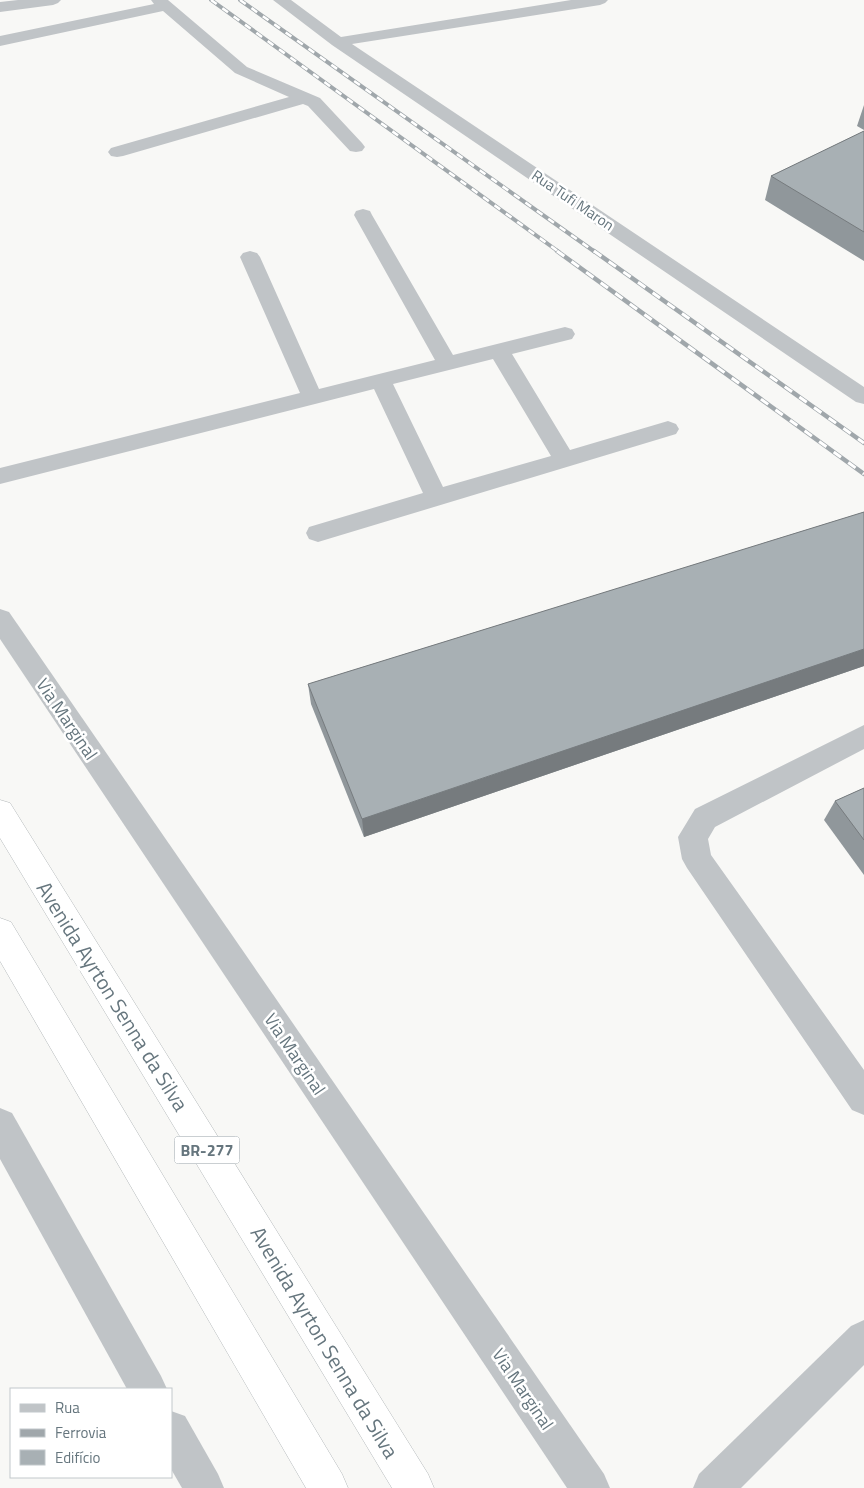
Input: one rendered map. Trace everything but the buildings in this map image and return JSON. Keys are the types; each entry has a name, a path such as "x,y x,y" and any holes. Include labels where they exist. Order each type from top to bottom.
{"highway":[{"name":"Avenida Ayrton Senna da Silva","path":"0,812 414,1488"},
{"path":"0,932 328,1488"}],"street":[{"path":"0,7 53,0"},
{"path":"338,42 600,0"},
{"name":"Rua Tufi Maron","path":"285,1 338,42 864,397"},
{"path":"0,41 162,3 241,70 314,102 356,147"},
{"path":"117,152 304,98"},
{"path":"363,215 447,363"},
{"path":"250,257 312,396"},
{"path":"0,476 312,396 565,334"},
{"path":"499,351 565,460"},
{"path":"380,380 437,498"},
{"path":"318,533 668,429"},
{"name":"Via Marginal","path":"0,619 590,1488"},
{"path":"864,736 705,818 693,837 697,859 864,1098"},
{"path":"0,1126 147,1388"},
{"path":"713,1488 864,1339"},
{"path":"172,1432 204,1488"}],"railway":[{"path":"211,0 559,252"},
{"path":"240,0 595,252"},
{"path":"557,251 864,474"},
{"path":"594,251 864,443"}]}
